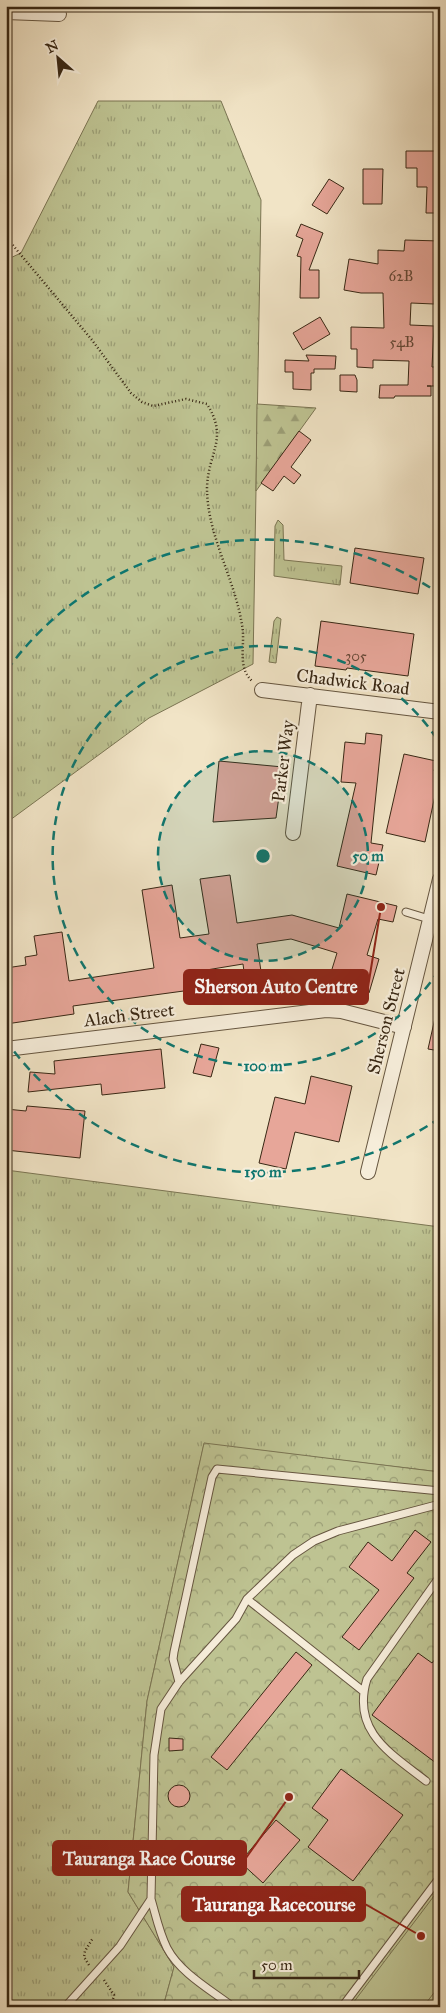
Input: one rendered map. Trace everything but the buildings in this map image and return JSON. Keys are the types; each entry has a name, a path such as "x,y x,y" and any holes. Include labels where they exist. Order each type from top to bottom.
{"street":[{"path":"6,12 59,14"},
{"name":"Chadwick Road","path":"262,690 440,712"},
{"name":"Parker Way","path":"293,833 310,695"},
{"name":"Sherson Street","path":"368,1172 440,879"},
{"name":"Alach Street","path":"6,1049 326,1010 341,1011 404,1027"}],"lane":[{"path":"406,912 429,919"},
{"path":"179,1682 173,1659 174,1652 212,1476 218,1469 440,1491"},
{"path":"233,2007 189,1973 168,1949 159,1930 152,1900 154,1755 160,1709 179,1682 236,1618 247,1599 281,1564 314,1541 370,1521 440,1504"},
{"path":"426,1781 386,1750 374,1738 362,1706 363,1691 366,1679 440,1576"},
{"path":"247,1599 277,1626 363,1691"},
{"path":"342,2007 440,1877"},
{"path":"65,2007 120,1946 152,1900"}],"path":[{"path":"6,237 92,340 131,393 142,402 153,406 196,400 207,404 214,416 218,430 209,469 207,488 210,506 218,542 242,624 244,671 262,690"},
{"path":"111,2007 114,1995"}],"green space":[{"path":"98,101 221,101 261,200 253,664 149,718 6,823 6,260 21,253"},
{"path":"257,404 316,408 256,491"},
{"path":"278,520 283,525 284,560 342,566 340,585 274,576 275,526"},
{"path":"277,617 281,619 276,663 269,662 274,621"},
{"path":"6,1170 440,1227 440,1472 204,1444 147,1701 128,1892 174,1967 163,2007 6,2007"},
{"path":"204,1443 440,1472 440,2007 163,2007 174,1967 128,1892 147,1701"},
{"path":"440,1888 440,1985 423,2007 350,2007"}],"place":[{"name":"Sherson Auto Centre","path":"381,907"},
{"name":"Tauranga Race Course","path":"289,1797"},
{"name":"Tauranga Racecourse","path":"421,1936"}]}
